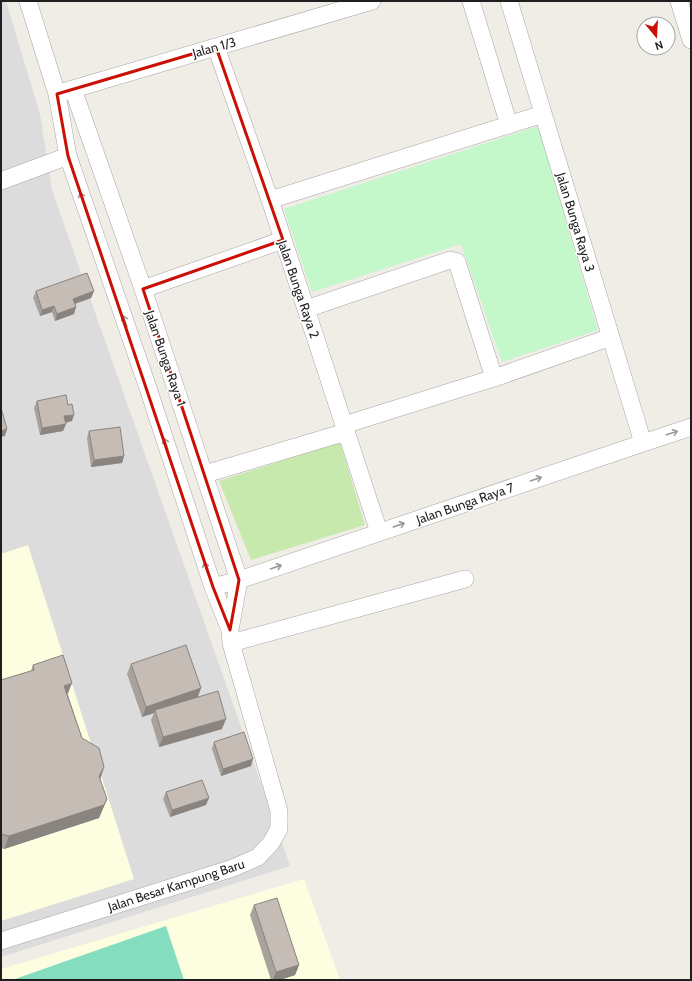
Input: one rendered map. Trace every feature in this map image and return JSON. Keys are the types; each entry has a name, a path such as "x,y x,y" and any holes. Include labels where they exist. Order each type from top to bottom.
{"street":[{"name":"Jalan Besar Kampung Baru","path":"1,941 233,868 258,857 271,843 279,829 279,811 230,637 148,388 68,156 57,94 28,1"},
{"name":"Jalan 1/3","path":"57,94 372,1"},
{"path":"471,1 509,125"},
{"name":"Jalan Bunga Raya 3","path":"509,1 643,443"},
{"path":"679,1 691,40"},
{"name":"Jalan Bunga Raya 2","path":"216,47 270,200 379,532"},
{"name":"Jalan Bunga Raya 1","path":"73,89 143,289 239,580 230,637"},
{"path":"270,200 543,114"},
{"path":"1,181 68,156"},
{"path":"143,289 283,240"},
{"path":"306,309 450,260 457,262 494,378"},
{"path":"205,474 494,378 611,337"},
{"name":"Jalan Bunga Raya 7","path":"213,587 239,580 691,427"},
{"path":"230,637 465,579"}],"highlighted area":[{"path":"216,47 283,240 143,289 239,580 230,630 213,587 68,156 57,94"}],"shaded area":[{"path":"1,1 6,1 40,114 52,190 290,866 1,957"},
{"path":"28,545 134,879 1,921 1,554"},
{"path":"304,879 340,980 1,980 1,969"}],"green space":[{"path":"538,126 598,330 502,362 461,244 312,292 284,209"},
{"path":"340,442 365,525 251,560 219,481"},
{"path":"166,926 184,980 12,980"}],"building":[{"path":"87,273 94,291 73,299 76,307 57,314 54,306 42,310 36,291"},
{"path":"66,395 68,405 72,404 74,415 64,416 66,424 42,428 37,401"},
{"path":"1,408 7,429 1,431"},
{"path":"120,427 124,456 94,460 89,431"},
{"path":"186,645 201,688 146,707 131,664"},
{"path":"63,655 72,683 64,686 82,738 99,748 104,767 99,776 107,799 104,805 9,836 1,834 1,680 34,670 33,665"},
{"path":"218,691 226,719 163,737 155,710"},
{"path":"244,732 253,759 223,769 214,742"},
{"path":"202,780 209,798 172,810 166,792"},
{"path":"277,898 299,965 276,972 254,905"}]}
